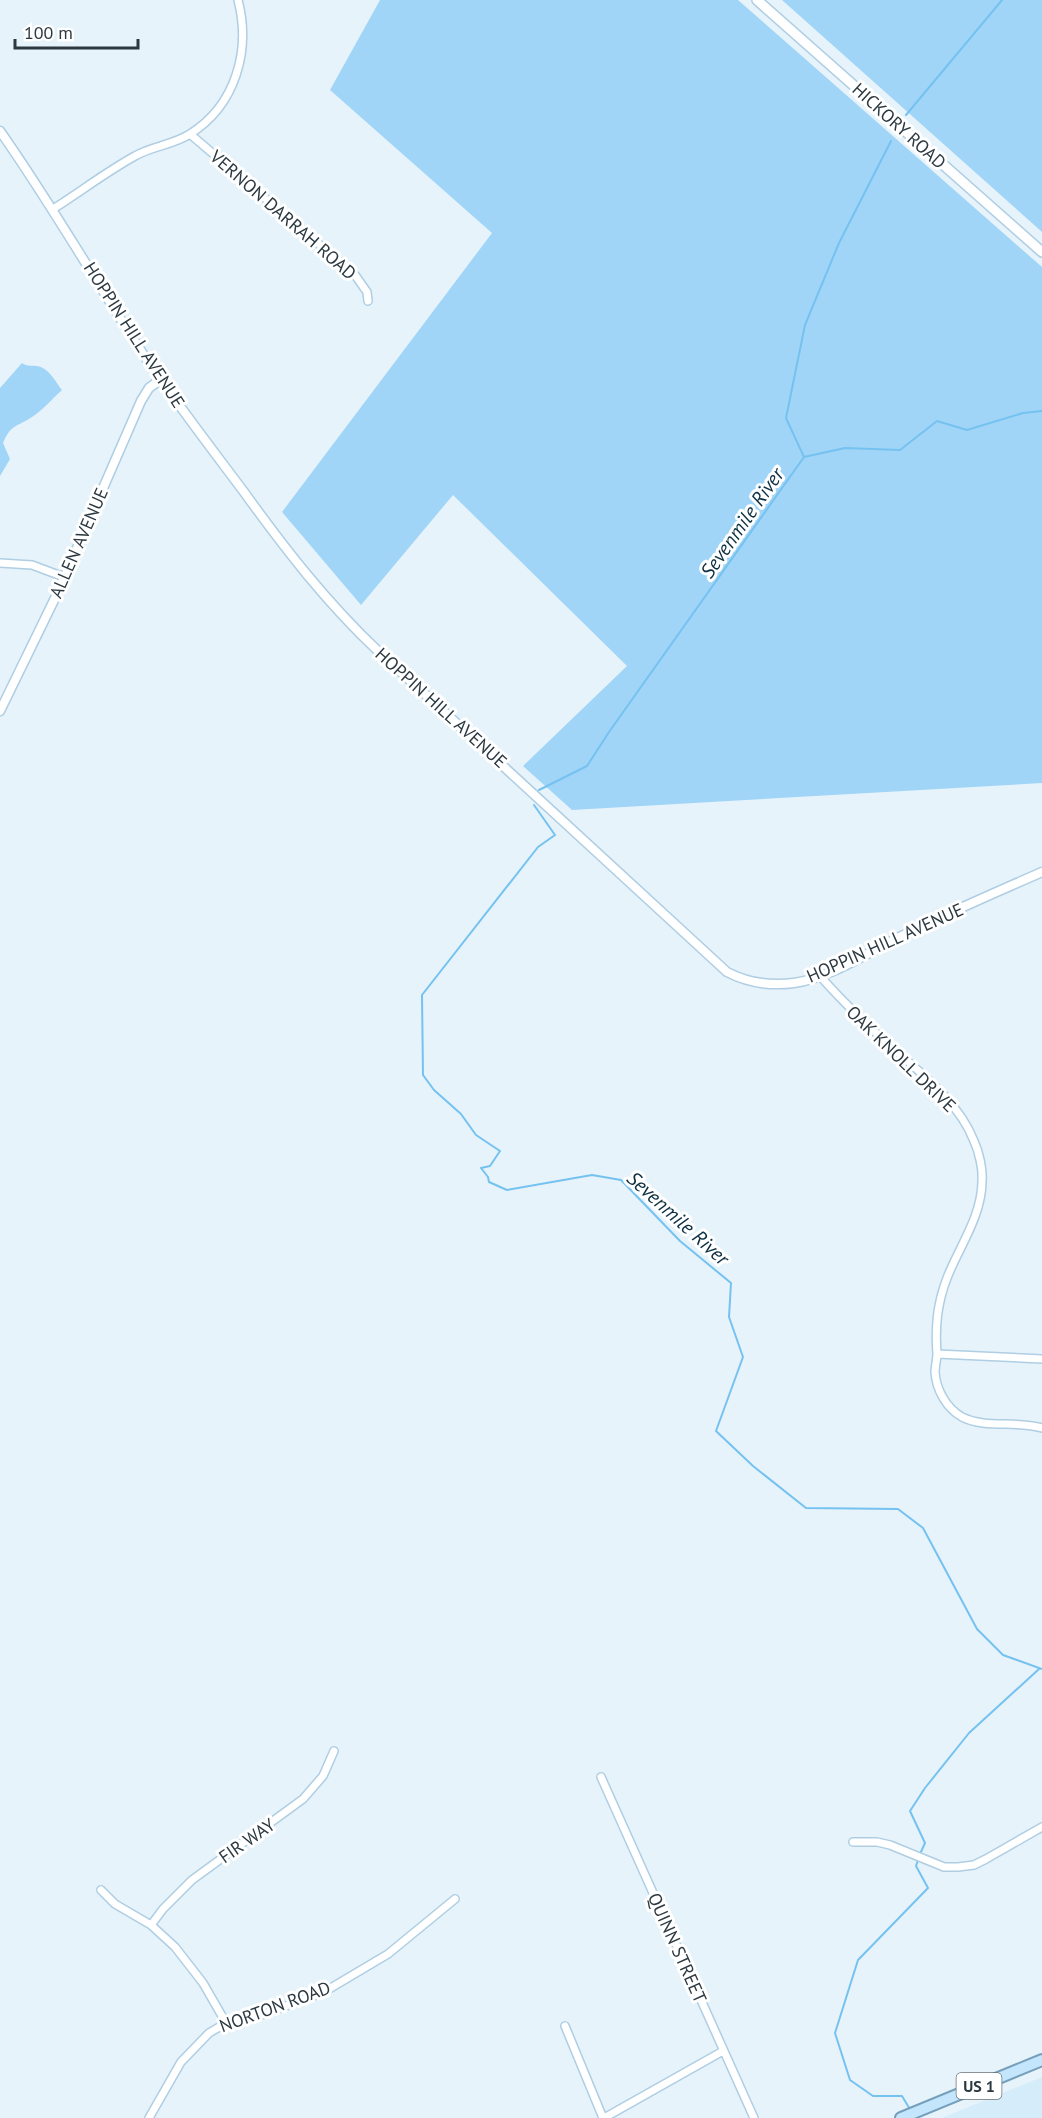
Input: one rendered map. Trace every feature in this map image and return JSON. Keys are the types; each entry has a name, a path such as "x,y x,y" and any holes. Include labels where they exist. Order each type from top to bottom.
{"main road":[{"name":"HICKORY ROAD","path":"757,0 1042,252"},
{"name":"US 1","path":"901,2118 1042,2060"}],"street":[{"path":"54,210 137,154 190,134 216,111 234,82 243,48 238,0"},
{"name":"HOPPIN HILL AVENUE","path":"0,130 54,210 161,379 313,583 342,616 709,957 737,977 759,983 794,983 820,976 909,932 1042,872"},
{"name":"VERNON DARRAH ROAD","path":"190,134 355,275 367,292 368,301"},
{"name":"ALLEN AVENUE","path":"0,711 64,577 141,400 149,388 161,379"},
{"path":"0,563 32,565 64,577"},
{"name":"OAK KNOLL DRIVE","path":"820,976 846,1006 945,1098 974,1140 982,1181 977,1209 947,1277 940,1297 935,1324 936,1380 942,1397 962,1417 980,1422 1042,1428"},
{"path":"937,1354 1042,1359"},
{"name":"FIR WAY","path":"152,1925 163,1909 192,1880 303,1799 323,1776 334,1750"},
{"name":"QUINN STREET","path":"601,1777 754,2118"},
{"path":"853,1842 877,1842 912,1853 944,1867 958,1868 974,1865 1042,1827"},
{"path":"101,1890 115,1904 152,1925 175,1947 203,1983 226,2023"},
{"name":"NORTON ROAD","path":"149,2118 181,2062 209,2033 226,2023 256,2017 324,1992 388,1954 455,1899"},
{"path":"565,2026 604,2118 723,2051"}],"shaded area":[{"path":"380,0 738,0 1042,267 1042,783 572,810 523,766 627,666 453,495 361,605 282,512 492,233 330,90"},
{"path":"782,0 1042,0 1042,232"},
{"path":"22,363 45,369 62,390 44,408 9,432 3,443 10,459 0,476 0,388"},
{"path":"1042,2077 1042,2118 942,2118"}],"waterway":[{"path":"906,115 1002,0"},
{"path":"804,457 786,418 805,325 839,243 891,141"},
{"name":"Sevenmile River","path":"539,790 587,766 804,457 845,448 900,450 937,421 967,430 1023,413 1042,411"},
{"name":"Sevenmile River","path":"534,805 555,835 538,847 422,995 423,1075 434,1090 461,1114 476,1135 500,1151 490,1166 481,1168 489,1182 507,1190 592,1175 621,1180 680,1241 731,1283 729,1317 743,1357 716,1431 753,1466 806,1508 898,1509 923,1528 977,1629 1003,1655 1042,1669"},
{"name":"Sevenmile River","path":"920,1854 925,1843 910,1811 925,1788 969,1733 1039,1669"},
{"name":"Sevenmile River","path":"911,2111 902,2096 873,2096 850,2080 835,2033 858,1960 928,1888 916,1866 918,1860"}]}
